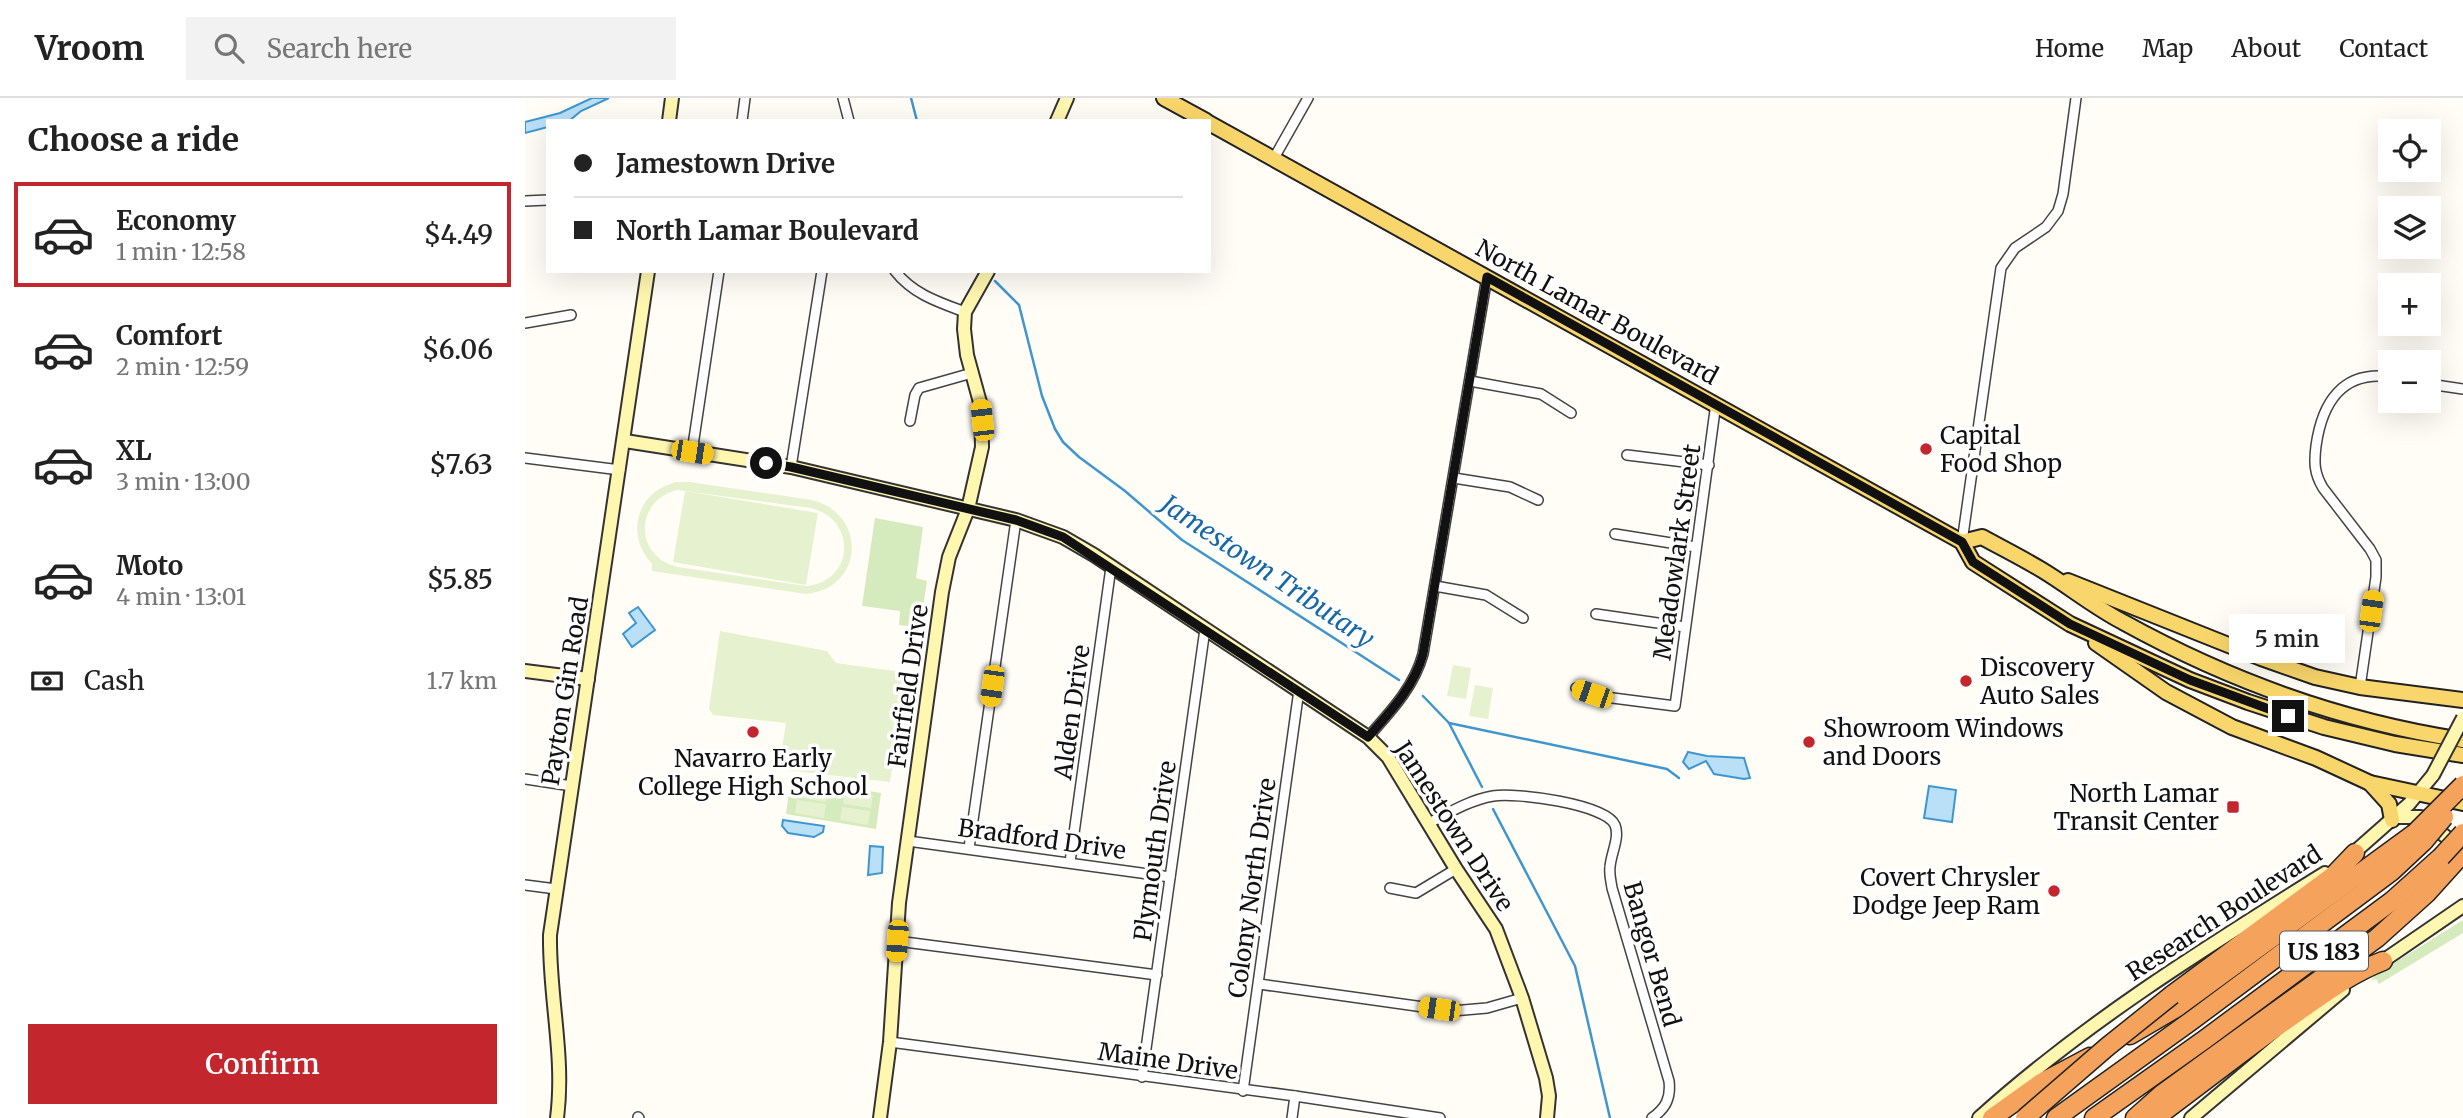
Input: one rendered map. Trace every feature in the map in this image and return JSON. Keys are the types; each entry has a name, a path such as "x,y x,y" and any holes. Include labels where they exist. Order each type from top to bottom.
{"highway":[{"path":"1992,1118 2041,1083 2176,1008 2420,837 2463,785"},
{"name":"US 183","path":"2056,1118 2392,871 2463,792"},
{"name":"US 183","path":"2094,1118 2455,857 2463,833"},
{"path":"2025,1118 2172,995 2323,884 2355,853"},
{"path":"2135,1118 2162,1094 2377,938 2427,893 2455,857"},
{"path":"2155,1118 2328,990 2363,968 2383,961"}],"main road":[{"name":"North Lamar Boulevard","path":"1164,98 1202,119"},
{"name":"North Lamar Boulevard","path":"1211,124 1962,542 1973,562 2070,624 2164,668 2275,712 2357,735 2463,755"},
{"name":"North Lamar Boulevard","path":"1962,542 1982,537 2044,571 2123,623 2235,676 2364,719 2463,740"},
{"path":"2044,571 2315,677 2360,687 2463,700"},
{"path":"2070,624 2166,692 2241,731 2316,758 2370,783 2463,803"},
{"path":"2370,783 2389,804 2394,819"}],"street":[{"path":"669,119 672,98"},
{"path":"742,119 745,98"},
{"path":"843,98 848,119"},
{"path":"1058,119 1067,98"},
{"path":"1274,158 1308,98"},
{"path":"1962,542 2001,268 2015,248 2046,227 2058,211 2063,194 2076,98"},
{"path":"525,201 546,200"},
{"name":"Payton Gin Road","path":"557,1118 560,1068 550,959 556,889 625,441 648,273"},
{"path":"692,452 719,273"},
{"path":"791,467 822,273"},
{"path":"897,273 919,294 965,312"},
{"name":"Fairfield Drive","path":"880,1118 890,1042 899,902 946,570 968,509 980,461 983,433 981,406 964,342 965,312 987,273"},
{"path":"1368,737 1400,701 1419,669 1487,277"},
{"path":"525,323 571,315"},
{"path":"910,421 919,388 972,373"},
{"path":"2360,687 2376,561 2370,549 2323,488 2314,466 2319,427 2325,409 2337,391 2365,377 2378,375"},
{"path":"1470,381 1541,394 1571,414"},
{"path":"2441,386 2463,389"},
{"name":"Meadowlark Street","path":"1576,688 1605,697 1675,706 1716,403"},
{"name":"Jamestown Drive","path":"625,441 791,467 1016,520 1063,537 1368,737 1388,757 1496,929 1546,1078 1549,1096 1547,1118"},
{"path":"1627,455 1709,465"},
{"path":"525,458 620,470"},
{"path":"1454,478 1510,487 1538,500"},
{"path":"969,848 1016,520"},
{"path":"1615,534 1696,547"},
{"name":"Alden Drive","path":"1070,862 1111,567"},
{"path":"1435,586 1486,595 1523,618"},
{"path":"1597,614 1685,627"},
{"name":"Plymouth Drive","path":"1142,1077 1205,629"},
{"path":"525,671 588,679"},
{"name":"Colony North Drive","path":"1243,1091 1299,690"},
{"name":"Research Boulevard","path":"1979,1118 2123,1003 2355,853 2419,794 2433,775 2463,718"},
{"path":"525,779 572,786"},
{"name":"Bangor Bend","path":"1429,823 1466,804 1511,794 1534,796 1600,811 1612,819 1617,833 1610,867 1612,888 1670,1089 1667,1103 1652,1118"},
{"path":"2394,819 2420,817 2455,857"},
{"name":"Bradford Drive","path":"908,841 1170,877"},
{"path":"1390,888 1416,893 1457,869"},
{"path":"525,885 556,889"},
{"path":"2191,1118 2335,996 2462,908"},
{"path":"897,941 1157,975"},
{"path":"1258,984 1452,1012 1487,1008 1521,998"},
{"name":"Maine Drive","path":"890,1042 1440,1118"},
{"path":"1292,1118 1295,1096"}],"green space":[{"path":"676,482 690,482 812,500 830,508 843,520 850,535 852,550 848,566 839,579 825,589 806,594 652,571 652,564 644,553 637,528 644,505 662,487","holes":["677,490 811,508 826,515 837,525 843,537 844,550 841,563 834,574 822,582 806,586 678,567 653,552 645,529 653,505 663,496"]},
{"path":"685,491 818,513 806,585 673,562"},
{"path":"875,518 923,527 916,578 927,581 920,628 899,625 900,611 862,606"},
{"path":"720,631 827,651 836,663 895,671 906,684 890,782 786,770 780,761 786,723 713,715 709,709"},
{"path":"1453,665 1471,668 1466,699 1447,696"},
{"path":"1475,685 1493,688 1488,719 1469,716"},
{"path":"791,778 881,793 876,829 786,814"},
{"path":"799,783 828,788 826,802 797,797"},
{"path":"845,790 873,795 871,808 843,804"},
{"path":"797,800 826,804 824,818 795,813"},
{"path":"842,807 870,811 868,825 840,820"},
{"path":"2463,920 2463,933 2379,984 2376,979 2371,981 2375,975"}],"water":[{"path":"592,98 609,98 581,111 571,119 546,119 546,128 525,133 525,122 560,113"},
{"path":"638,607 655,630 632,647 623,634 636,623 629,613"},
{"path":"1688,752 1744,758 1750,778 1714,774 1706,761 1689,769 1683,762"},
{"path":"1929,786 1956,790 1952,822 1924,818"},
{"path":"783,820 824,826 823,832 814,837 788,833 782,826"},
{"path":"870,846 883,847 882,873 868,875"}],"waterway":[{"name":"Jamestown Tributary","path":"911,98 916,119"},
{"name":"Jamestown Tributary","path":"995,281 1019,305 1042,396 1063,442 1182,540 1399,680"},
{"name":"Jamestown Tributary","path":"1423,696 1449,723 1482,787"},
{"path":"1449,723 1667,769 1679,778"},
{"name":"Jamestown Tributary","path":"1493,809 1575,966 1610,1118"}],"place":[{"name":"Capital Food Shop","path":"1926,449"},
{"name":"Discovery Auto Sales","path":"1966,681"},
{"name":"Navarro Early College High School","path":"753,732"},
{"name":"Showroom Windows and Doors","path":"1809,742"},
{"name":"North Lamar Transit Center","path":"2233,807"},
{"name":"Covert Chrysler Dodge Jeep Ram","path":"2054,891"}],"route":[{"path":"766,463 1016,520 1063,537 1368,737 1407,691 1419,669 1423,654 1487,277 1962,542 1973,562 2070,624 2190,680 2288,716"}]}
